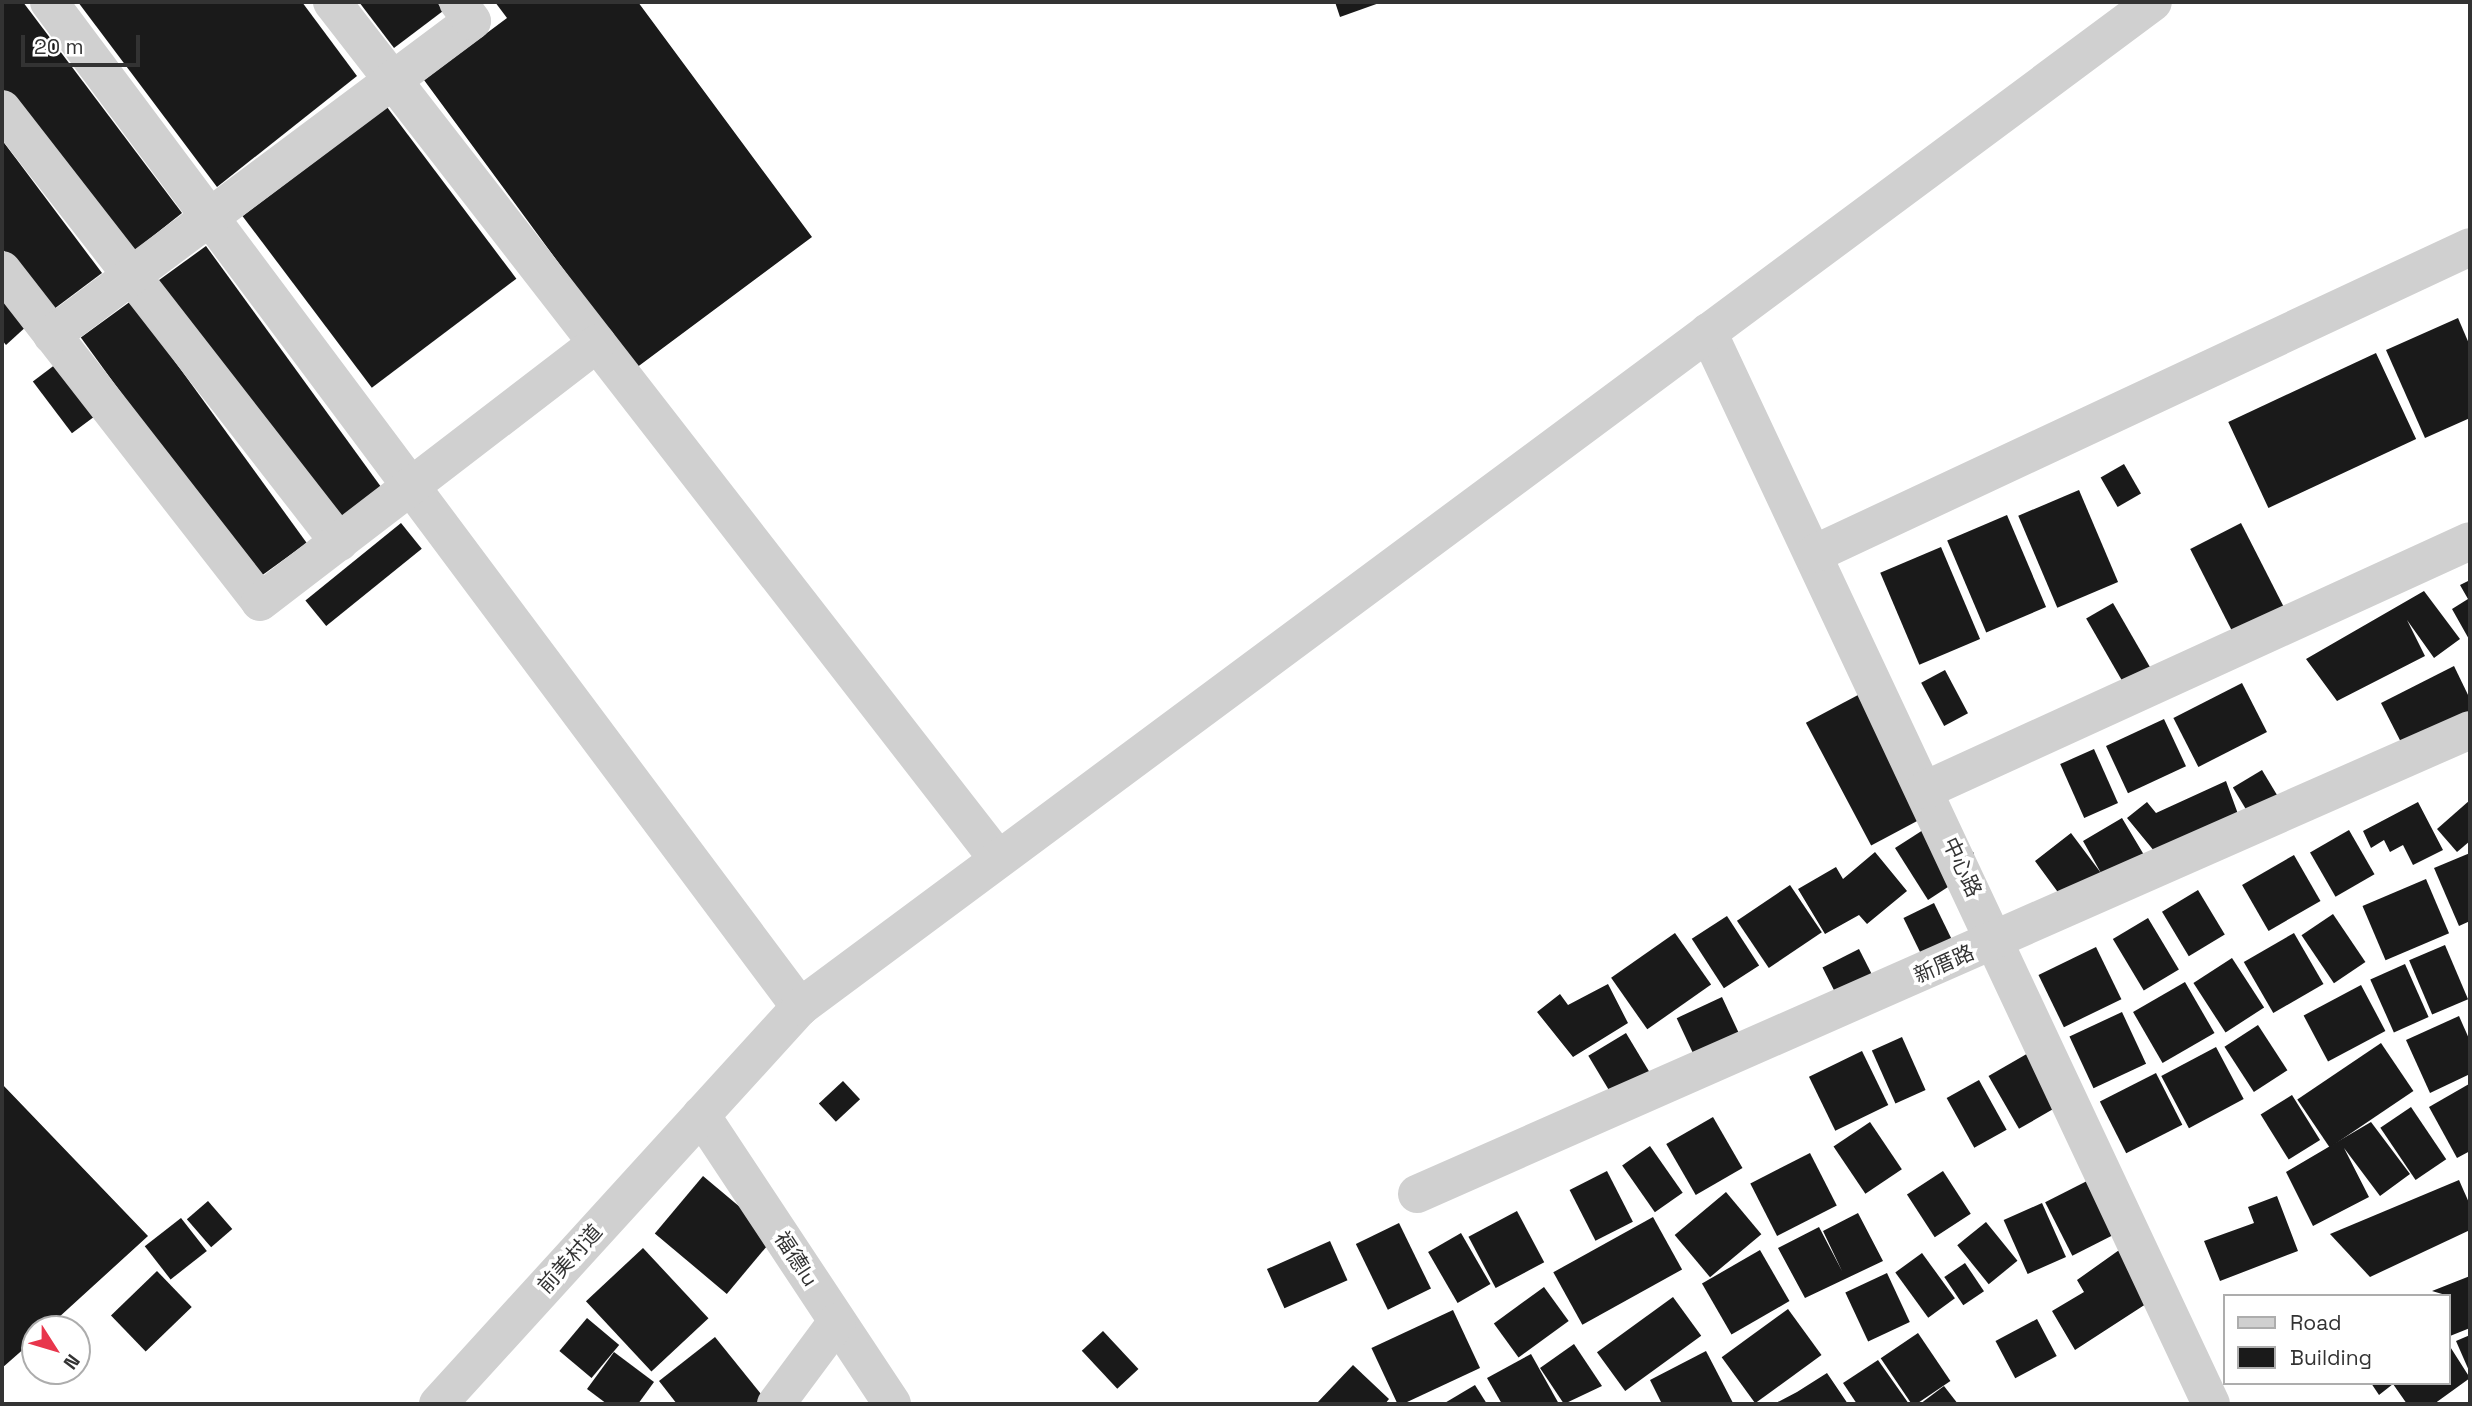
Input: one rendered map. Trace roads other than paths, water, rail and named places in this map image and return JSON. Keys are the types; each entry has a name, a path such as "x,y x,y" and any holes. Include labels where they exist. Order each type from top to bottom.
{"street":[{"path":"49,2 800,1007"},
{"path":"332,2 998,859"},
{"path":"52,335 472,21 458,2"},
{"name":"前美村道","path":"438,1404 800,1007 2153,2"},
{"path":"2,109 339,542"},
{"path":"1814,554 2470,247"},
{"path":"2,270 260,602 597,343"},
{"name":"中心路","path":"1708,332 1997,941 2211,1404"},
{"path":"1925,790 2470,541"},
{"name":"新厝路","path":"1416,1194 1997,941 2470,730"},
{"name":"福德lu","path":"701,1115 891,1404"},
{"path":"776,1404 837,1322"}]}
